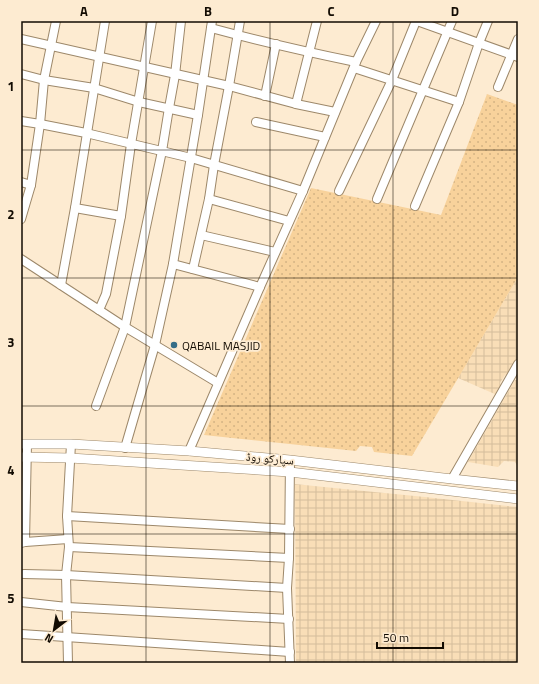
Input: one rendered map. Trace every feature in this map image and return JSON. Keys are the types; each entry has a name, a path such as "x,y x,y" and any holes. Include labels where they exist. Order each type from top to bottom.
{"street":[{"path":"21,219 31,185 40,124 44,80 56,21"},
{"path":"61,285 105,21"},
{"path":"99,310 106,294 121,216 131,144 152,21"},
{"path":"96,406 125,327 162,151 175,75 182,21"},
{"path":"193,270 209,199 240,21"},
{"path":"296,104 317,21"},
{"path":"189,452 303,191 355,65 376,21"},
{"path":"339,191 392,80 417,21 515,56"},
{"path":"377,199 452,21"},
{"path":"415,206 458,102 488,21"},
{"path":"125,448 155,345 173,264 198,115 211,24 237,35 309,52 355,65 392,80 458,102"},
{"path":"21,39 229,86 296,104 335,112"},
{"path":"498,87 515,56 518,39"},
{"path":"265,96 276,44"},
{"path":"21,74 44,80 94,88 139,102 198,115"},
{"path":"21,121 86,133 162,151 303,191"},
{"path":"256,122 325,137"},
{"path":"21,182 31,185"},
{"path":"209,199 289,221"},
{"path":"75,208 121,216"},
{"path":"201,235 276,252"},
{"path":"21,259 125,327 218,383"},
{"path":"173,264 260,287"},
{"path":"452,479 518,364"},
{"path":"24,444 23,543 68,543 289,558"},
{"name":"سپارکو روڈ","path":"24,444 71,444 290,460 518,486"},
{"path":"68,663 66,575 68,543 67,516 71,444"},
{"name":"سپارکو روڈ","path":"24,457 70,458 290,472 518,499"},
{"path":"290,460 290,529 287,588 290,663"},
{"path":"67,516 290,529"},
{"path":"24,574 66,575 287,588"},
{"path":"21,602 67,607 289,619"},
{"path":"21,634 290,652"}],"shaded area":[{"path":"487,94 518,105 518,277 412,456 374,452 372,447 360,446 356,451 204,435 311,188 441,215"},
{"path":"518,277 518,357 509,373 505,375 500,383 502,387 497,395 458,378"},
{"path":"515,380 518,380 518,467 515,462 504,461 498,467 468,462"},
{"path":"295,484 518,507 518,663 296,663"}],"place":[{"name":"QABAIL MASJID","path":"174,345"}]}
